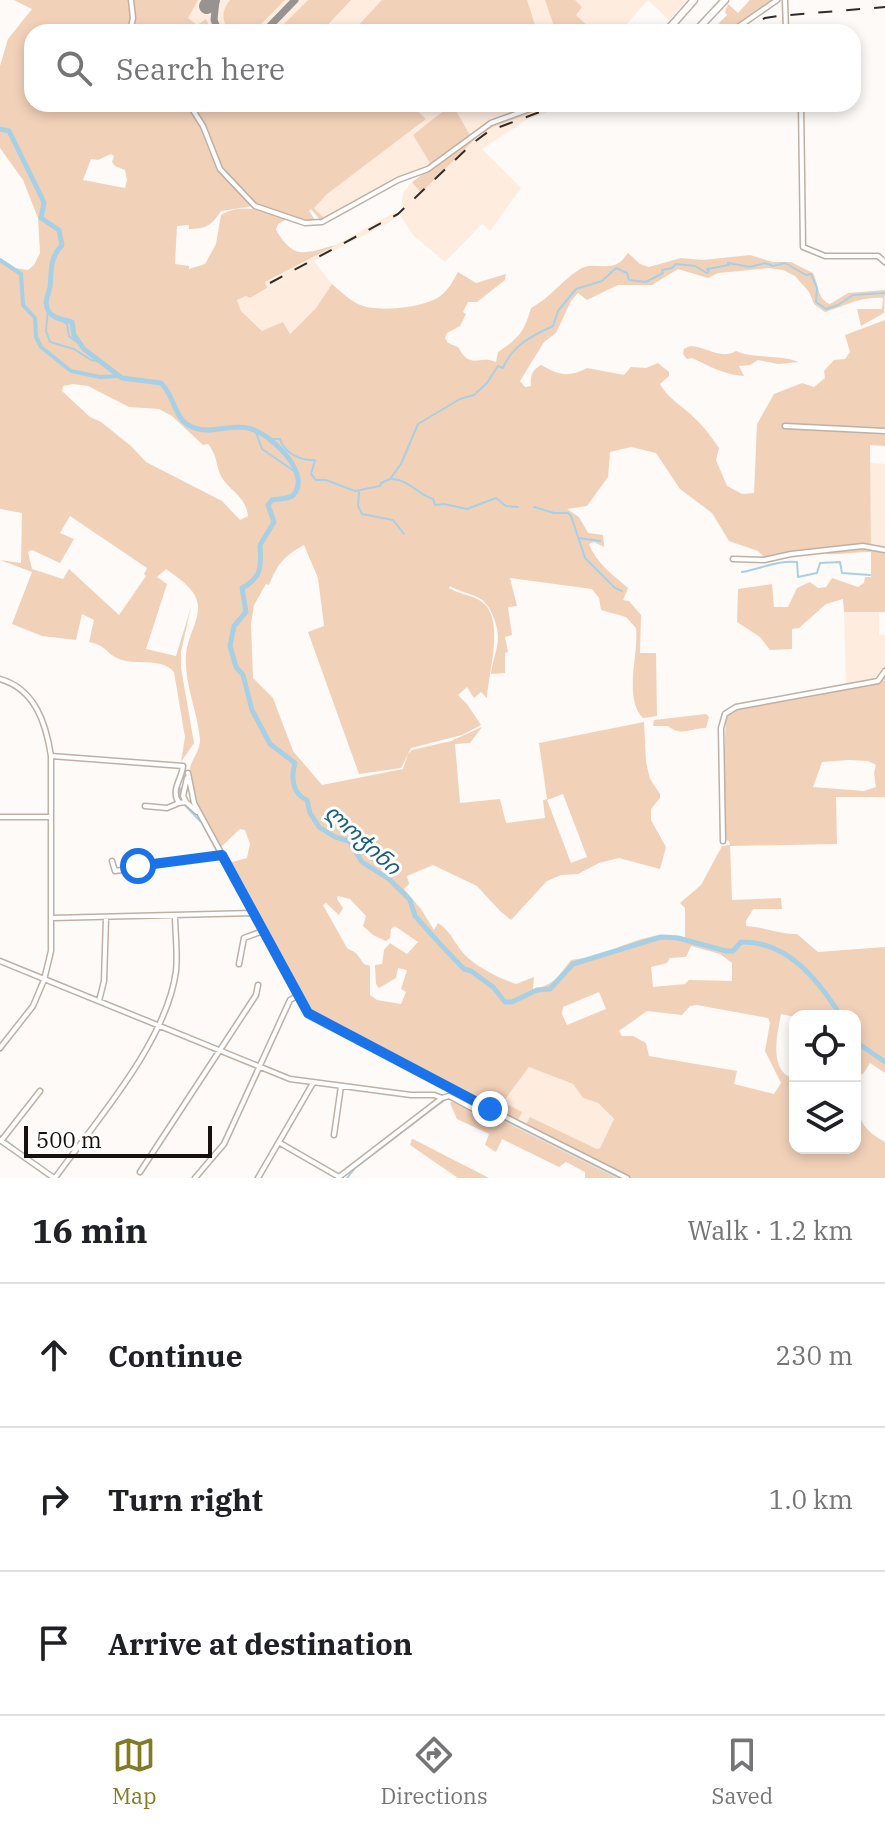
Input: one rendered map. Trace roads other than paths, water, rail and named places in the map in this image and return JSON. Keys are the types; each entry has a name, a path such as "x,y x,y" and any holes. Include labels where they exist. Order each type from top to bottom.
{"main road":[{"path":"673,24 694,0"},
{"path":"702,24 725,0"}],"street":[{"path":"131,0 131,24"},
{"path":"742,24 777,0"},
{"path":"785,0 786,24"},
{"path":"194,112 220,169 255,206 309,224 326,220 398,180 428,169 491,123 521,112"},
{"path":"801,112 803,247 825,256 878,256 885,262"},
{"path":"785,426 885,431"},
{"path":"733,559 764,560 863,546 885,550"},
{"path":"723,841 721,728 725,714 736,707 878,681 885,671"},
{"path":"0,679 21,689 37,708 46,730 51,756 52,918 51,951 44,980 33,1006 0,1048"},
{"path":"51,756 183,766 175,792 179,803"},
{"path":"201,817 183,796 188,773 194,803 201,817 297,996 312,1016 488,1110 627,1178"},
{"path":"145,806 167,808 186,802"},
{"path":"0,817 51,817"},
{"path":"112,861 115,871 222,855"},
{"path":"52,918 254,913"},
{"path":"40,1091 1,1140 54,1178 139,1061 157,1027 176,969 175,915"},
{"path":"99,1001 104,981 106,918"},
{"path":"239,964 245,936 263,931"},
{"path":"0,961 260,1068 313,1083 453,1097 481,1113 488,1110"},
{"path":"140,1172 220,1053 256,995 258,985"},
{"path":"195,1178 224,1144 290,1000 297,996"},
{"path":"258,1178 313,1083"},
{"path":"334,1135 341,1086"},
{"path":"280,1143 339,1177 344,1176 442,1098"}],"waterway":[{"name":"ლოჭინი","path":"0,129 9,131 41,196 44,203 41,218 59,230 62,245 52,264 46,303 51,315 72,322 74,335 84,349 122,378 161,383 186,424 206,430 241,427 257,431 285,454 297,474 295,493 288,498 272,500 268,505 274,522 260,545 257,575 242,588 246,612 234,626 230,646 236,667 243,675 252,710 270,744 295,763 293,779 296,789 307,800 310,813 319,827 349,841 362,862 389,879 410,900 415,916 464,969 493,987 505,1002 512,1002 537,990 550,989 573,964 661,937 678,938 726,951 733,951 741,942 773,948 800,965 837,1010"},
{"path":"0,260 21,274 23,305 35,318 36,337 41,347 71,371 100,377 119,376"},
{"path":"270,439 280,439 294,455 315,460 311,474 316,480 326,480 355,491 380,486 390,479 401,464 418,424 460,399 474,395 498,366 503,368 517,348 553,326 558,311 576,289 602,281 616,268 627,273 629,280 646,282 676,264 695,266 707,273 707,269 728,263 750,267 785,263 806,275 811,274 817,288 816,302 826,309 853,295 885,293"},
{"path":"48,309 46,331 50,342 102,362"},
{"path":"59,319 67,324 69,336 78,343"},
{"path":"255,430 262,449 294,471"},
{"path":"392,479 404,482 433,499 435,505 467,509 496,498 506,506 518,507"},
{"path":"359,492 358,506 362,514 393,520 404,534"},
{"path":"534,507 554,513 568,513 585,558 615,588 622,591"},
{"path":"579,538 600,541"},
{"path":"742,572 776,563 797,562 798,577 817,573 820,563 840,562 842,573 870,575"},
{"path":"180,788 180,800 202,823 306,1017 483,1109"},
{"name":"ლოჭინი","path":"861,1045 885,1062"},
{"path":"347,1178 355,1168 435,1107 457,1096"},
{"path":"489,1112 620,1178"},
{"path":"0,1136 30,1159"}],"railway":[{"path":"753,24 778,16 885,7"},
{"path":"270,283 398,214 489,131 540,112"}]}
